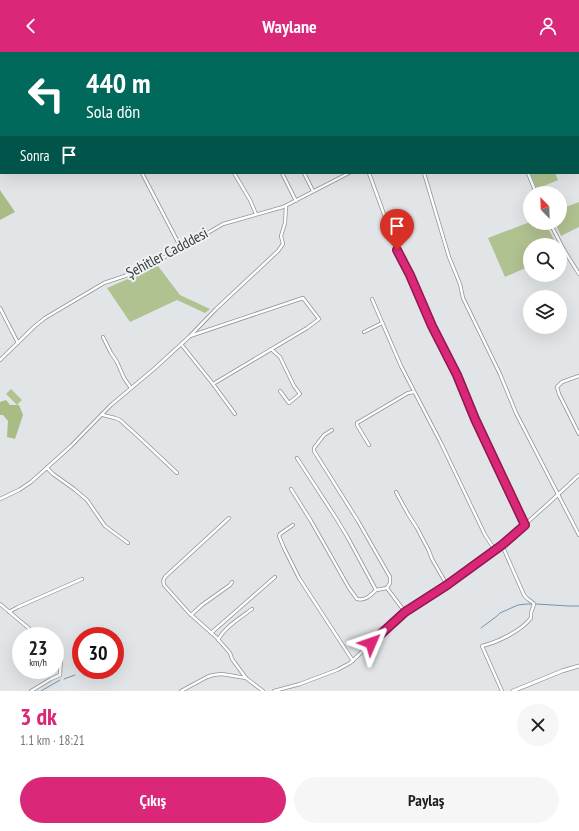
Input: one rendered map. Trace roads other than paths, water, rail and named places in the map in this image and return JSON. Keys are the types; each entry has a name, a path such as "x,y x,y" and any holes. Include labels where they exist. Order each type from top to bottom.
{"street":[{"path":"143,174 181,248"},
{"path":"235,174 250,200 256,214"},
{"path":"282,174 296,201"},
{"path":"304,174 313,191"},
{"name":"Şehitler Cadddesi","path":"0,360 45,318 104,283 125,276 181,248 223,224 286,206 347,174"},
{"path":"369,174 397,250 410,275 432,326 457,375 475,419 525,525"},
{"path":"424,174 449,257 464,298 500,374 516,413 579,535"},
{"path":"528,174 533,186"},
{"path":"0,499 19,490 47,468 111,405 154,369 278,251 283,244 281,236 285,223 286,206"},
{"path":"554,230 579,274"},
{"path":"188,337 302,298 319,319 213,384"},
{"path":"372,299 401,366 441,443 485,535 494,550"},
{"path":"0,308 18,343"},
{"path":"364,332 382,323"},
{"path":"103,337 124,378 131,388"},
{"path":"181,344 235,414"},
{"path":"271,349 280,357 294,386 300,394 289,403 280,391"},
{"path":"579,376 562,382 557,387 579,434"},
{"path":"369,445 357,425 357,422 408,393 414,392"},
{"path":"102,415 120,420 177,473"},
{"path":"291,488 311,520 349,588 357,599 366,599 376,590 387,588 390,583 390,578 354,515 314,451 314,448 324,435 332,430"},
{"path":"296,458 348,538 376,590"},
{"path":"47,468 86,500 105,526 128,543"},
{"path":"274,691 287,688 337,670 350,663 405,612 447,585 502,545 579,475"},
{"path":"396,492 447,585"},
{"path":"229,518 163,579 163,582 191,615 230,653 232,659 246,678 263,691"},
{"path":"293,525 279,536 284,548 299,578 352,661"},
{"path":"502,545 526,599 534,605 531,613 532,618 527,624 495,642 482,646 502,691"},
{"path":"210,633 275,577"},
{"path":"9,612 82,579"},
{"path":"191,615 232,582"},
{"path":"387,588 405,612"},
{"path":"0,604 27,627"},
{"path":"218,640 225,631 252,609"},
{"path":"513,691 562,671 579,666"},
{"path":"181,691 213,675 222,674 246,678"},
{"path":"31,691 51,679"}],"waterway":[{"path":"481,628 500,613 518,605 533,604"},
{"path":"536,604 579,606"},
{"path":"64,679 72,676"},
{"path":"41,691 60,680"}]}
